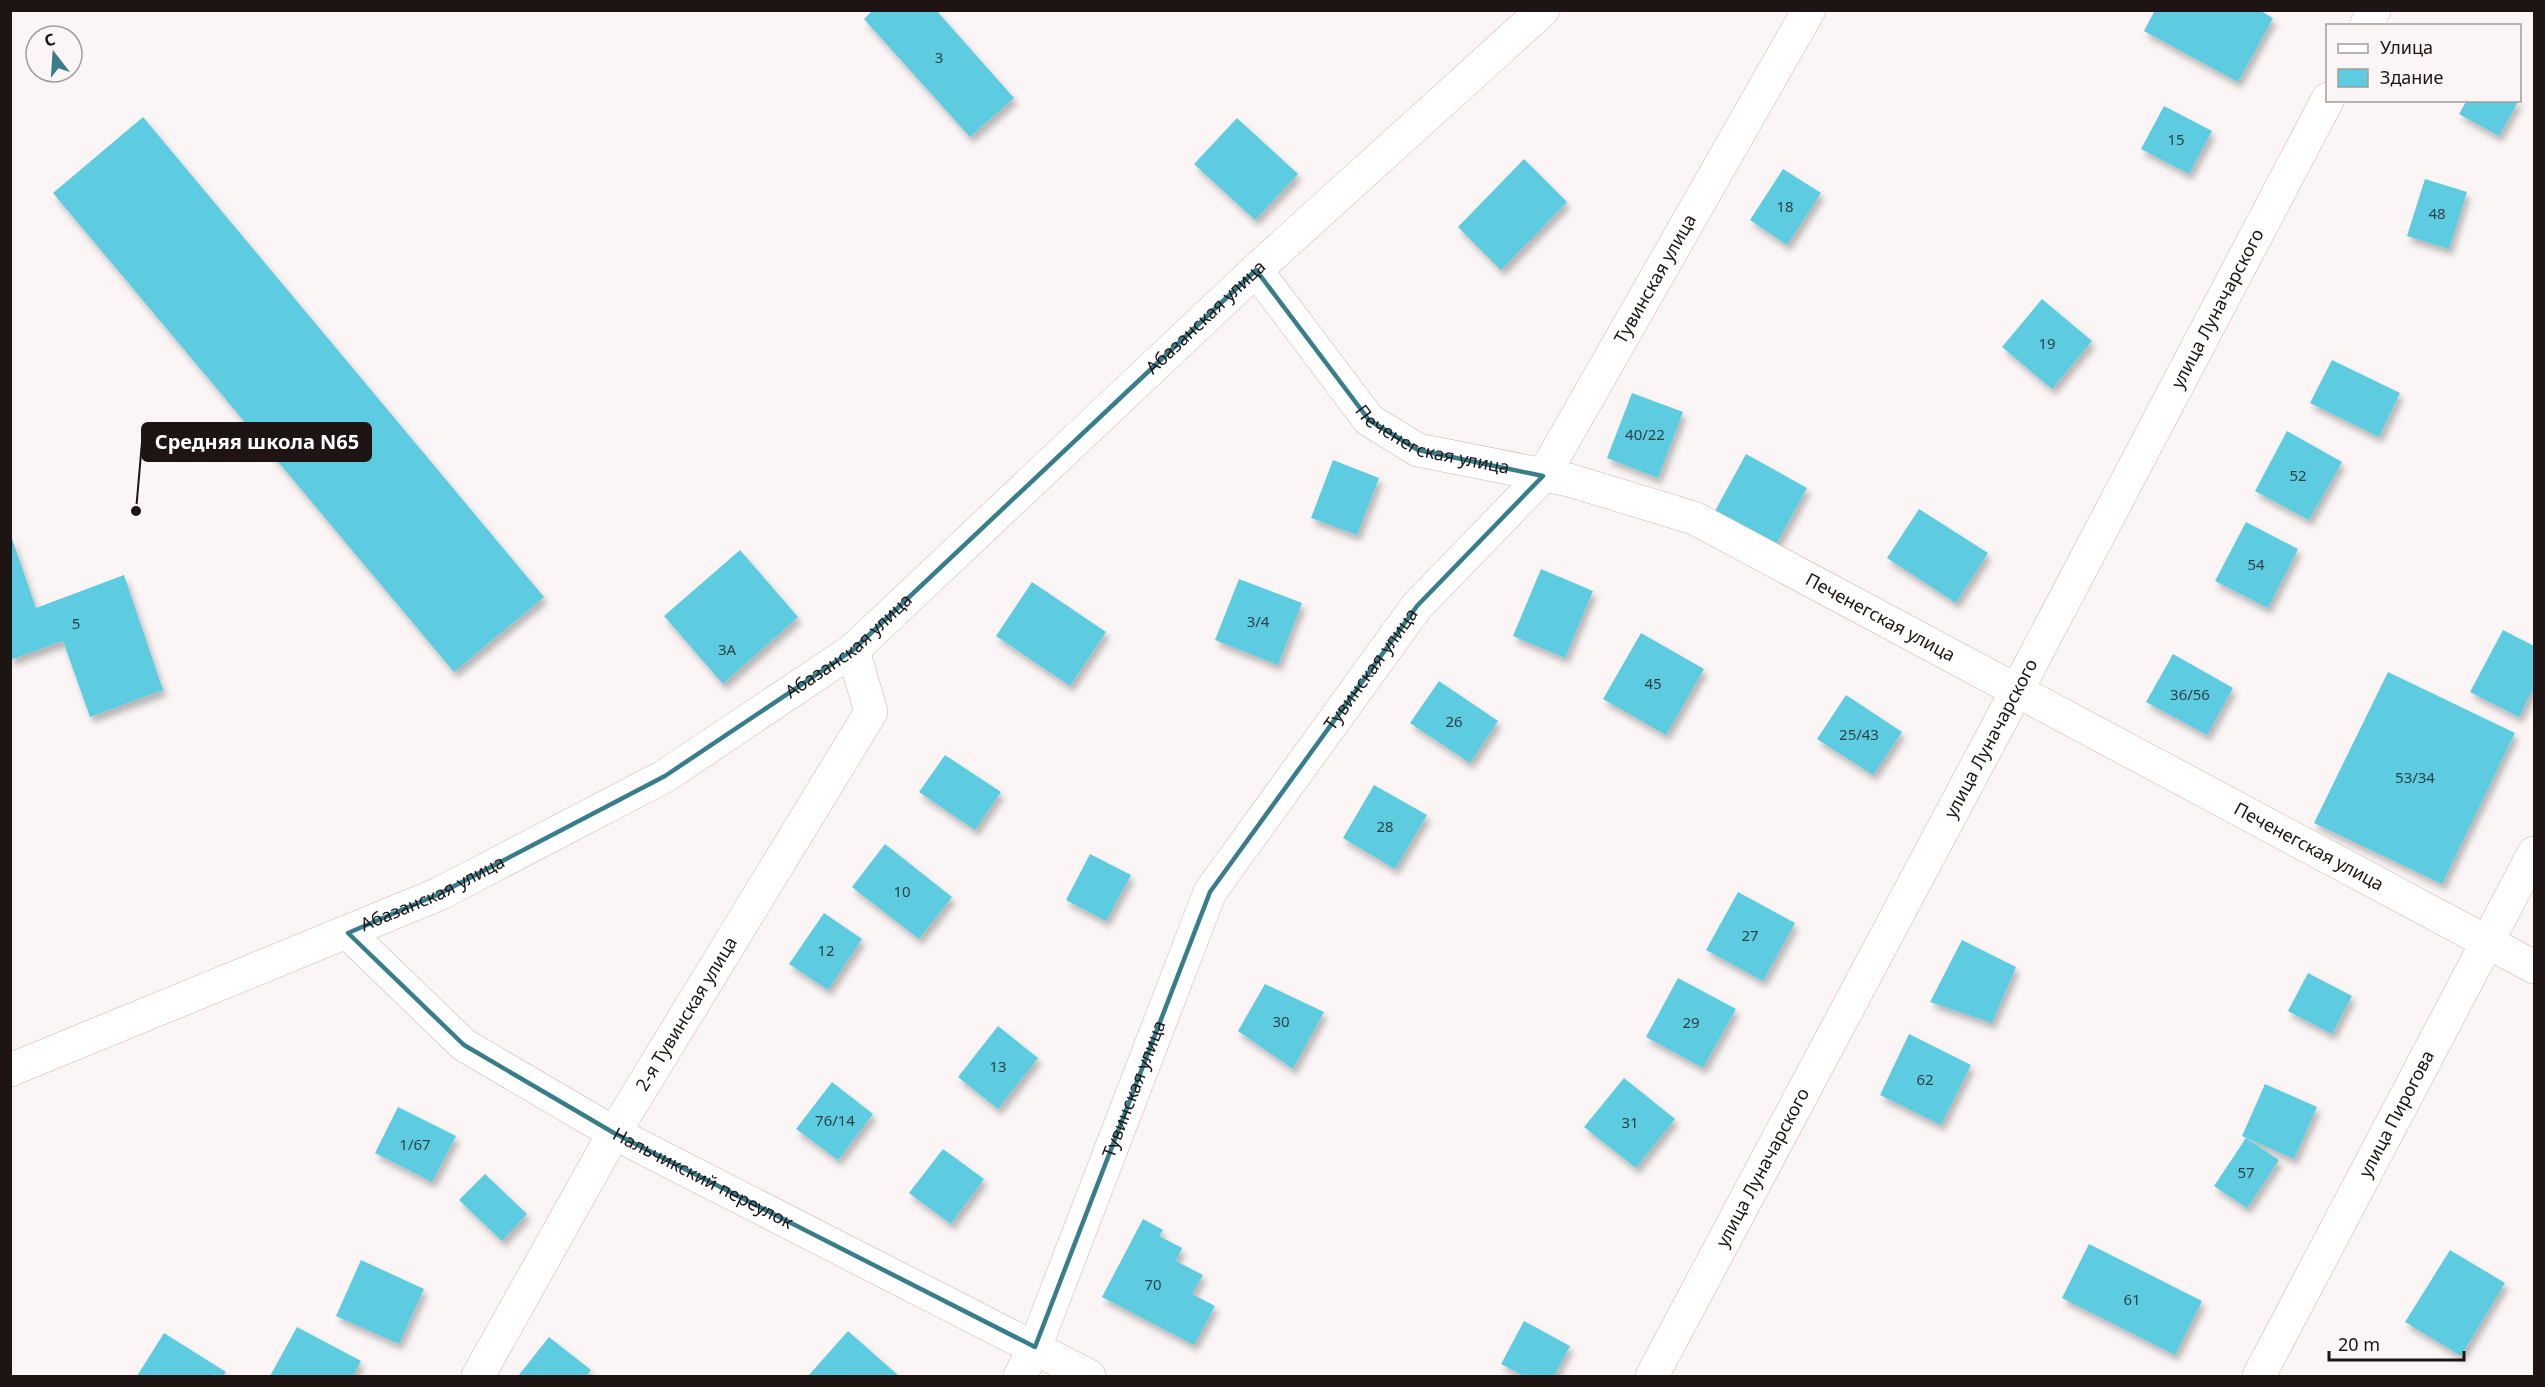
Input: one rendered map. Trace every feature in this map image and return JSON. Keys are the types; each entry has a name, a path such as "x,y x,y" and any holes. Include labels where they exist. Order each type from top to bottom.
{"street":[{"name":"Абазанская улица","path":"10,1070 439,894 665,776 853,650 1256,270 1543,10"},
{"name":"Тувинская улица","path":"1020,1377 1035,1347 1210,892 1417,606 1543,476 1809,10"},
{"path":"2367,24 2374,10"},
{"name":"улица Луначарского","path":"1652,1377 2326,102"},
{"name":"Печенегская улица","path":"1256,270 1369,420 1418,450 1569,480 1694,518 2487,944 2535,967"},
{"name":"2-я Тувинская улица","path":"478,1377 614,1133 871,711 853,650"},
{"name":"улица Пирогова","path":"2259,1377 2535,853"},
{"name":"Нальчикский переулок","path":"348,933 464,1044 614,1133 1035,1347 1089,1377"}],"highlighted area":[{"path":"1256,270 1369,420 1418,450 1543,476 1417,606 1210,892 1035,1347 614,1133 464,1045 348,933 439,894 665,776 853,650"}],"building":[{"path":"873,10 936,10 1014,98 970,137 864,19"},
{"path":"2155,10 2259,10 2273,18 2238,82 2144,31"},
{"path":"2466,102 2518,102 2499,136 2459,114"},
{"path":"2164,106 2212,131 2189,174 2141,149"},
{"path":"143,117 544,597 454,672 53,193"},
{"path":"1237,118 1298,174 1255,220 1194,164"},
{"path":"1524,159 1567,202 1501,270 1458,227"},
{"path":"1783,169 1821,193 1787,245 1750,220"},
{"path":"2425,179 2467,192 2449,249 2407,236"},
{"path":"2042,299 2092,341 2052,389 2002,347"},
{"path":"2332,360 2400,393 2379,437 2310,403"},
{"path":"1632,393 1683,412 1658,478 1607,458"},
{"path":"2287,431 2342,462 2309,520 2255,491"},
{"path":"1746,454 1807,488 1776,545 1715,511"},
{"path":"1333,460 1379,478 1357,535 1311,518"},
{"path":"1919,509 1988,553 1956,603 1887,558"},
{"path":"2246,522 2298,549 2268,608 2215,581"},
{"path":"10,533 36,608 124,575 163,690 90,717 63,641 10,660"},
{"path":"740,550 798,617 723,684 664,616"},
{"path":"1541,569 1593,591 1565,658 1513,636"},
{"path":"1239,579 1302,603 1278,665 1215,640"},
{"path":"1032,582 1106,632 1070,686 996,636"},
{"path":"2503,630 2534,646 2534,687 2519,717 2470,692"},
{"path":"1641,633 1704,669 1666,735 1603,699"},
{"path":"2173,654 2233,688 2207,735 2146,702"},
{"path":"2388,672 2515,733 2442,884 2314,823"},
{"path":"1439,681 1498,721 1470,763 1410,723"},
{"path":"1846,695 1902,732 1873,775 1817,739"},
{"path":"945,755 1001,792 975,830 919,792"},
{"path":"1374,785 1427,815 1395,869 1343,838"},
{"path":"885,844 952,897 919,939 852,887"},
{"path":"1090,854 1131,875 1106,921 1066,900"},
{"path":"1738,892 1795,923 1763,981 1706,950"},
{"path":"824,913 862,939 828,990 789,964"},
{"path":"1962,940 2016,967 1992,1023 1930,1002"},
{"path":"2308,973 2352,996 2332,1034 2288,1011"},
{"path":"1678,978 1736,1009 1703,1068 1646,1037"},
{"path":"1265,984 1324,1012 1293,1069 1238,1031"},
{"path":"998,1026 1038,1058 998,1109 958,1077"},
{"path":"1909,1034 1971,1065 1941,1125 1880,1095"},
{"path":"1624,1078 1675,1119 1636,1168 1584,1127"},
{"path":"832,1082 873,1114 838,1160 796,1129"},
{"path":"2265,1084 2317,1107 2294,1159 2242,1136"},
{"path":"398,1107 456,1136 432,1182 375,1153"},
{"path":"2246,1138 2279,1160 2247,1208 2214,1186"},
{"path":"943,1149 984,1179 951,1224 909,1193"},
{"path":"485,1174 527,1214 502,1241 459,1200"},
{"path":"1143,1219 1163,1230 1159,1236 1182,1248 1176,1261 1203,1275 1192,1294 1215,1306 1194,1345 1102,1297"},
{"path":"2089,1244 2202,1301 2175,1355 2062,1298"},
{"path":"2450,1250 2505,1283 2461,1356 2405,1322"},
{"path":"361,1260 424,1289 399,1344 336,1316"},
{"path":"1524,1321 1570,1346 1554,1376 1524,1376 1501,1364"},
{"path":"297,1327 361,1361 353,1376 270,1376"},
{"path":"848,1331 899,1376 808,1376"},
{"path":"164,1333 226,1372 223,1376 137,1376"},
{"path":"549,1337 591,1370 586,1376 518,1376"}],"place":[{"name":"Средняя школа N65","path":"136,511"}]}
